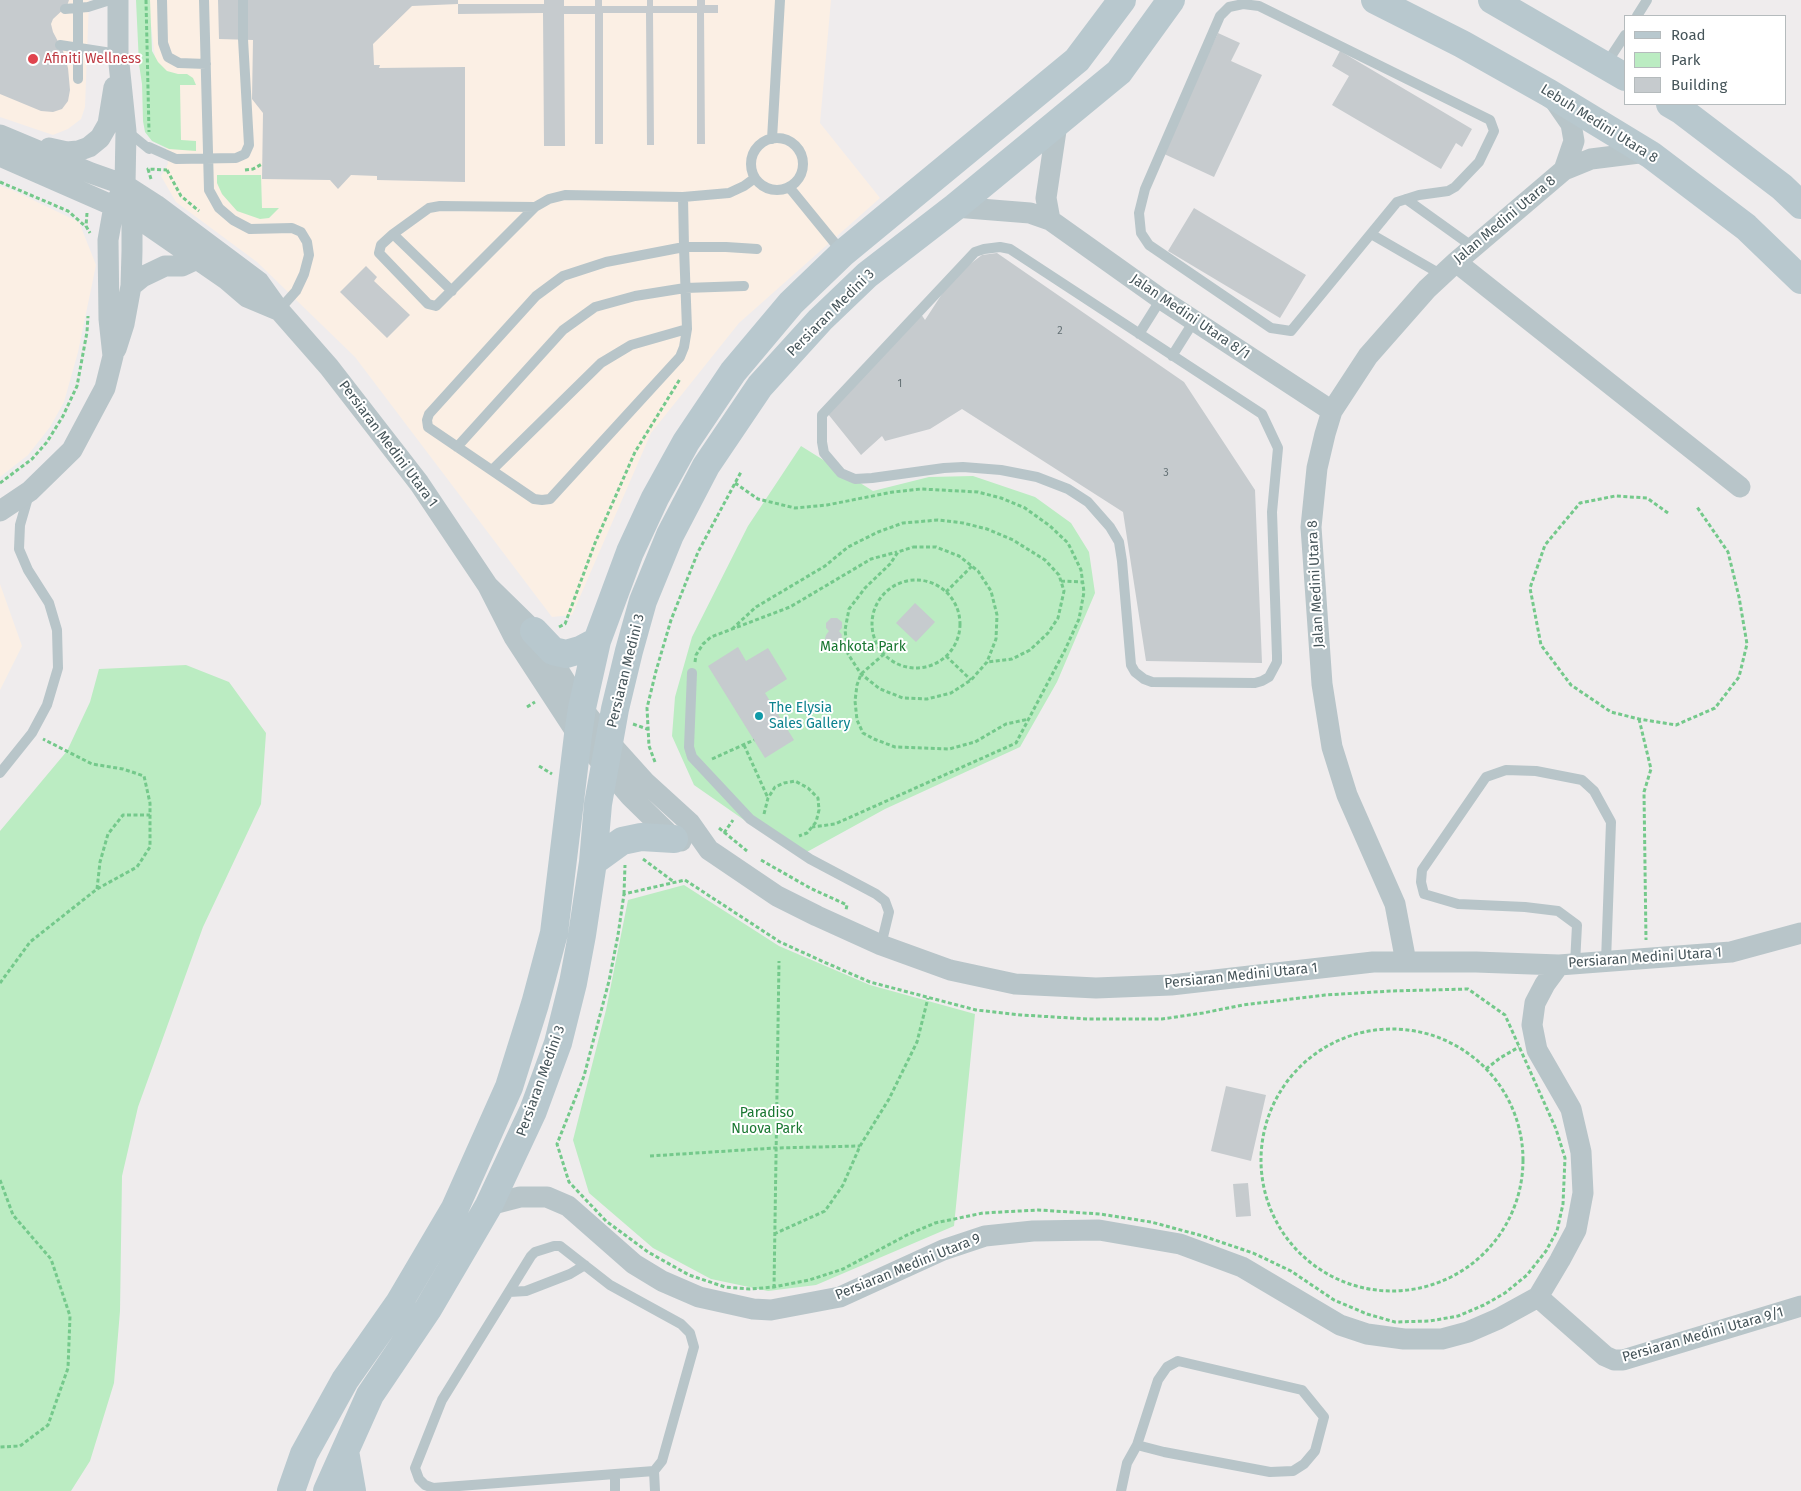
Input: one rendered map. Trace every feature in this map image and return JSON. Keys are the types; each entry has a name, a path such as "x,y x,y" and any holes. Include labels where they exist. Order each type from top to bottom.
{"street":[{"path":"0,511 30,491 72,450 105,388 124,324 130,286 123,210 126,130 118,54 118,0"},
{"name":"Persiaran Medini 3","path":"291,1491 304,1454 344,1380 399,1303 455,1208 509,1087 535,1004 554,933 580,722 598,642 630,552 655,498 686,442 733,372 791,303 843,253 1077,60 1122,0"},
{"name":"Persiaran Medini 3","path":"328,1491 370,1395 428,1309 489,1205 533,1111 558,1043 573,983 592,862 598,804 615,709 628,651 643,601 670,535 706,466 760,386 820,320 867,275 956,207 1119,72 1171,0"},
{"name":"Lebuh Medini Utara 8","path":"1375,0 1462,44 1549,93 1647,152 1746,227 1801,280"},
{"path":"1492,0 1615,71"},
{"path":"7,137 67,152 89,147 100,138 108,124 118,54"},
{"name":"Jalan Medini Utara 8","path":"1549,93 1571,124 1574,142 1564,170"},
{"path":"1672,105 1782,187 1801,205"},
{"path":"1050,220 1046,198 1056,124"},
{"name":"Persiaran Medini Utara 1","path":"7,137 91,173 125,185 156,205 259,282 279,310 330,366 419,482 488,586 514,638 607,755 630,796 674,839 712,852 777,896 880,945 950,970 1015,984 1096,988 1171,984 1373,962 1567,964 1731,952 1801,933"},
{"name":"Jalan Medini Utara 8","path":"1406,962 1395,904 1347,795 1332,747 1322,684 1312,527 1317,468 1324,434 1332,411 1368,356 1427,289 1473,247 1564,170 1591,158 1647,152"},
{"name":"Persiaran Medini Utara 1","path":"0,156 123,210 226,279 247,297 279,310"},
{"name":"Jalan Medini Utara 8/1","path":"956,207 1030,213 1050,220 1161,299 1332,411"},
{"path":"113,356 109,319 108,240 123,210"},
{"path":"130,286 142,277 164,266 182,266 197,260"},
{"path":"1449,268 1740,487"},
{"name":"Persiaran Medini Utara 1","path":"488,586 545,630 580,722"},
{"path":"545,630 553,651 566,654 598,642"},
{"name":"Persiaran Medini Utara 1","path":"607,755 645,782 690,823 712,852"},
{"path":"592,862 622,841 641,837 674,839"},
{"path":"1538,1297 1576,1230 1583,1193 1581,1152 1571,1109 1537,1050 1527,1043 1535,1003 1545,984 1567,964"},
{"name":"Persiaran Medini Utara 9","path":"489,1205 520,1197 547,1197 568,1206 634,1264 662,1281 699,1297 753,1309 771,1310 840,1297 943,1250 985,1236 1033,1231 1099,1230 1180,1244 1242,1267 1340,1325 1367,1334 1404,1339 1442,1338 1468,1332 1498,1320 1538,1297"},
{"name":"Persiaran Medini Utara 9/1","path":"1538,1297 1605,1356 1614,1360 1623,1360 1801,1306"},
{"path":"345,1451 352,1491"}],"lane":[{"path":"65,9 78,4 88,7 110,0"},
{"path":"162,0 163,42 168,57 179,63 206,64"},
{"path":"204,0 209,190 219,208 233,220 250,229 292,228 301,232 306,242 308,256 304,274 296,291 279,310"},
{"path":"126,130 149,149 149,147 176,159 241,157 248,150 243,0"},
{"path":"772,139 780,0"},
{"path":"1638,15 1647,0"},
{"path":"78,4 78,79"},
{"path":"1243,4 1259,6 1490,120 1494,131 1479,162 1456,187 1448,191 1419,195 1396,202 1371,234 1291,331 1271,328 1149,245 1141,233 1139,213 1144,189 1220,16 1229,7 1243,4"},
{"path":"1615,71 1624,39"},
{"path":"60,45 118,54"},
{"path":"772,139 779,139 793,144 801,155 803,162 800,177 789,187 782,189 767,188 755,178 752,172 752,158 759,145 772,139"},
{"path":"535,207 440,206 429,208 393,234 381,245 378,253 428,304 436,306 535,207 549,199 565,195 683,197 729,193 755,178"},
{"path":"789,187 843,253"},
{"path":"683,197 684,247 685,288 687,329 680,357 550,499 534,499 428,427 427,420 429,414 536,296 563,276 606,262 684,247 726,246 757,249"},
{"path":"1406,199 1473,247"},
{"path":"393,234 452,291"},
{"path":"1371,234 1449,268"},
{"path":"1000,247 1010,249 1139,334 1262,414 1278,448 1272,512 1277,662 1269,677 1255,683 1152,682 1135,672 1131,665 1119,542 1110,527 1088,502 1068,489 1037,477 1001,470 963,467 855,479 841,473 824,452 822,415 975,252 984,248 1000,247"},
{"path":"458,447 563,330 595,307 635,296 685,288 744,286"},
{"path":"1139,334 1161,299"},
{"path":"1172,356 1194,321"},
{"path":"492,470 601,363 631,346 687,329"},
{"path":"0,774 32,733 48,705 58,668 57,630 49,603 28,570 19,550 20,525 30,491"},
{"path":"692,673 689,747 692,757 750,819 810,859 886,901 889,912 880,945"},
{"path":"1567,964 1577,925 1558,911 1525,907 1458,904 1424,894 1421,882 1422,870 1486,777 1506,770 1536,771 1582,780 1594,791 1610,822 1606,961"},
{"path":"560,1246 610,1285 681,1324 690,1333 694,1347 662,1462 654,1471 433,1488 425,1485 419,1479 415,1468 442,1400 510,1292 535,1252 545,1248 560,1246"},
{"path":"510,1292 526,1291 570,1274 585,1265"},
{"path":"1121,1491 1127,1463 1137,1445 1158,1380 1167,1367 1178,1361 1302,1390 1324,1417 1315,1451 1304,1464 1293,1471 1270,1472 1137,1445"},
{"path":"654,1471 655,1491"},
{"path":"615,1474 615,1491"}],"path":[{"path":"0,182 68,211 86,226"},
{"path":"90,232 92,241"},
{"path":"0,483 32,459 47,442 63,416 77,386 87,332 88,314"},
{"path":"545,630 565,624 594,543 635,452 685,371"},
{"path":"657,770 649,746 646,708 656,671 672,620 698,552 741,472"},
{"path":"735,482 758,499 796,508 827,505 893,492 921,489 978,492 1001,498 1026,508 1068,542 1081,570 1084,592 1079,619 1065,650 1016,743 835,824 812,827"},
{"path":"1668,513 1647,498 1616,496 1580,503 1545,545 1530,588 1541,645 1571,685 1611,712 1676,725 1715,708 1739,677 1747,644 1739,597 1728,552 1697,507"},
{"path":"732,628 756,607 825,566 848,547 878,532 903,524 938,520 963,523 987,529 1013,540 1045,560 1058,575 1064,591 1058,618 1048,632 1030,650 1012,659 987,662"},
{"path":"692,673 696,655 703,644 711,637 790,608 871,559 913,547 936,547 959,556 978,571 991,591 997,615 996,639 987,662 972,680 951,693 927,700 903,698 880,689 861,674 848,654 845,630 849,609 866,588 890,564 898,552"},
{"path":"946,592 972,566"},
{"path":"918,580 938,586 954,601 958,610 960,631 957,641 946,656 935,664 914,668 894,662 884,654 874,638 872,617 875,607 888,590 907,581 918,580"},
{"path":"1061,582 1083,582"},
{"path":"884,654 861,674 857,685 855,701 857,720 863,733 874,739 895,747 949,749 975,742 1006,724 1029,719"},
{"path":"946,656 972,680"},
{"path":"1639,719 1651,769 1644,792 1646,958"},
{"path":"0,983 30,942 97,889 137,867 150,847 150,803 144,776 123,769 92,764 32,733"},
{"path":"698,765 754,740"},
{"path":"744,745 768,798"},
{"path":"761,826 768,798 775,788 784,783 796,781 808,788 818,798 819,810 816,822 807,833 782,841"},
{"path":"712,852 740,809"},
{"path":"97,889 100,862 108,834 123,816 150,816"},
{"path":"718,828 762,861 810,888 848,905 845,911"},
{"path":"642,859 674,882"},
{"path":"624,894 685,880 780,942 870,982 976,1010 1020,1015 1088,1019 1162,1019 1243,1005 1325,995 1468,989 1505,1015 1527,1043 1565,1158 1563,1204 1556,1232 1546,1251 1527,1275 1504,1293 1484,1305 1458,1316 1430,1321 1395,1322 1376,1317 1334,1300 1291,1271 1252,1252 1204,1236 1151,1222 1100,1214 1038,1210 983,1213 935,1223 907,1235 843,1269 809,1280 774,1287 750,1289 725,1287 689,1275 648,1252 613,1226 569,1182 557,1144 584,1076 609,981 624,894 626,860"},
{"path":"771,1310 774,1287 779,962"},
{"path":"774,1234 824,1211 842,1185 860,1146 889,1099 917,1042 928,998"},
{"path":"1393,1029 1412,1030 1448,1041 1464,1050 1486,1069 1503,1090 1512,1106 1523,1142 1524,1161 1518,1198 1512,1215 1497,1239 1477,1260 1454,1275 1428,1286 1400,1290 1372,1290 1354,1286 1319,1270 1291,1245 1271,1213 1265,1196 1261,1178 1261,1140 1265,1122 1281,1088 1306,1060 1321,1049 1356,1034 1374,1030 1393,1029"},
{"path":"1486,1069 1500,1058 1527,1043"},
{"path":"650,1156 775,1148 860,1146"},
{"path":"0,1180 13,1215 51,1259 70,1316 68,1368 48,1425 20,1446 0,1447"}],"shaded area":[{"name":"Afiniti Wellness","path":"0,0 89,0 85,107 81,119 68,129 53,135 0,117"},
{"path":"148,0 831,0 820,123 880,198 739,323 651,433 572,615 552,617 355,357 257,262 176,202 161,176 168,164"},
{"path":"0,186 79,222 96,265 78,352 64,402 50,427 28,455 0,477"},
{"path":"0,584 22,646 0,690"}],"green space":[{"path":"136,0 150,0 152,51 158,62 167,71 187,74 193,78 196,85 180,85 181,140 196,141 196,151 169,149 152,141 145,132"},
{"path":"217,175 261,175 262,208 279,208 269,218 260,219 237,211 222,194 217,183"},
{"name":"Mahkota Park","path":"801,446 873,491 929,477 973,476 1035,497 1071,523 1089,552 1095,593 1057,682 1020,747 885,809 805,853 747,822 694,785 672,736 675,697 692,637 748,526"},
{"path":"186,665 229,682 266,733 261,804 203,927 138,1107 122,1176 120,1311 114,1383 90,1461 71,1491 0,1491 0,831 67,751 90,702 99,669"},
{"name":"Paradiso Nuova Park","path":"684,885 779,946 870,985 975,1014 954,1226 816,1285 768,1291 711,1279 653,1248 589,1193 573,1140 606,1010 628,900"}],"building":[{"name":"Afiniti Wellness","path":"0,0 69,0 67,6 53,19 51,24 68,68 70,90 68,101 62,109 53,112 41,111 0,94"},
{"path":"218,0 458,0 458,4 412,6 373,44 374,65 380,65 379,68 465,67 465,182 377,180 377,176 351,175 338,189 330,180 262,179 263,113 252,99 253,40 219,39"},
{"path":"544,0 564,0 564,6 595,6 595,0 602,0 602,6 647,6 647,0 653,0 653,6 697,6 697,0 705,0 705,5 718,5 718,13 704,13 705,144 697,144 697,13 653,13 654,145 647,145 646,13 603,13 603,144 595,144 595,14 564,14 565,146 544,146 543,13 458,14 458,4 544,4"},
{"path":"1218,33 1240,43 1231,61 1262,75 1214,177 1162,153"},
{"path":"1340,51 1472,129 1462,147 1456,143 1441,169 1332,105 1349,76 1332,66"},
{"path":"1194,208 1306,275 1280,318 1168,251"},
{"path":"997,253 1184,382 1255,490 1262,663 1146,661 1123,512 962,409 930,429 885,441 882,436 861,455 828,414 921,314 925,320 953,277 982,255"},
{"path":"366,266 377,277 374,281 410,315 387,338 340,292"},
{"path":"915,603 935,622 916,642 896,623"},
{"path":"831,618 837,618 842,622 842,628 839,631 842,635 841,640 836,645 830,645 825,639 829,631 826,628 826,623"},
{"name":"The Elysia Sales Gallery","path":"738,647 746,661 768,648 787,679 765,693 794,740 765,758 708,666"},
{"path":"1226,1086 1266,1095 1251,1161 1211,1151"},
{"path":"1248,1183 1251,1216 1236,1217 1233,1184"}],"place":[{"name":"Afiniti Wellness","path":"33,59"},
{"name":"The Elysia Sales Gallery","path":"759,716"}]}
